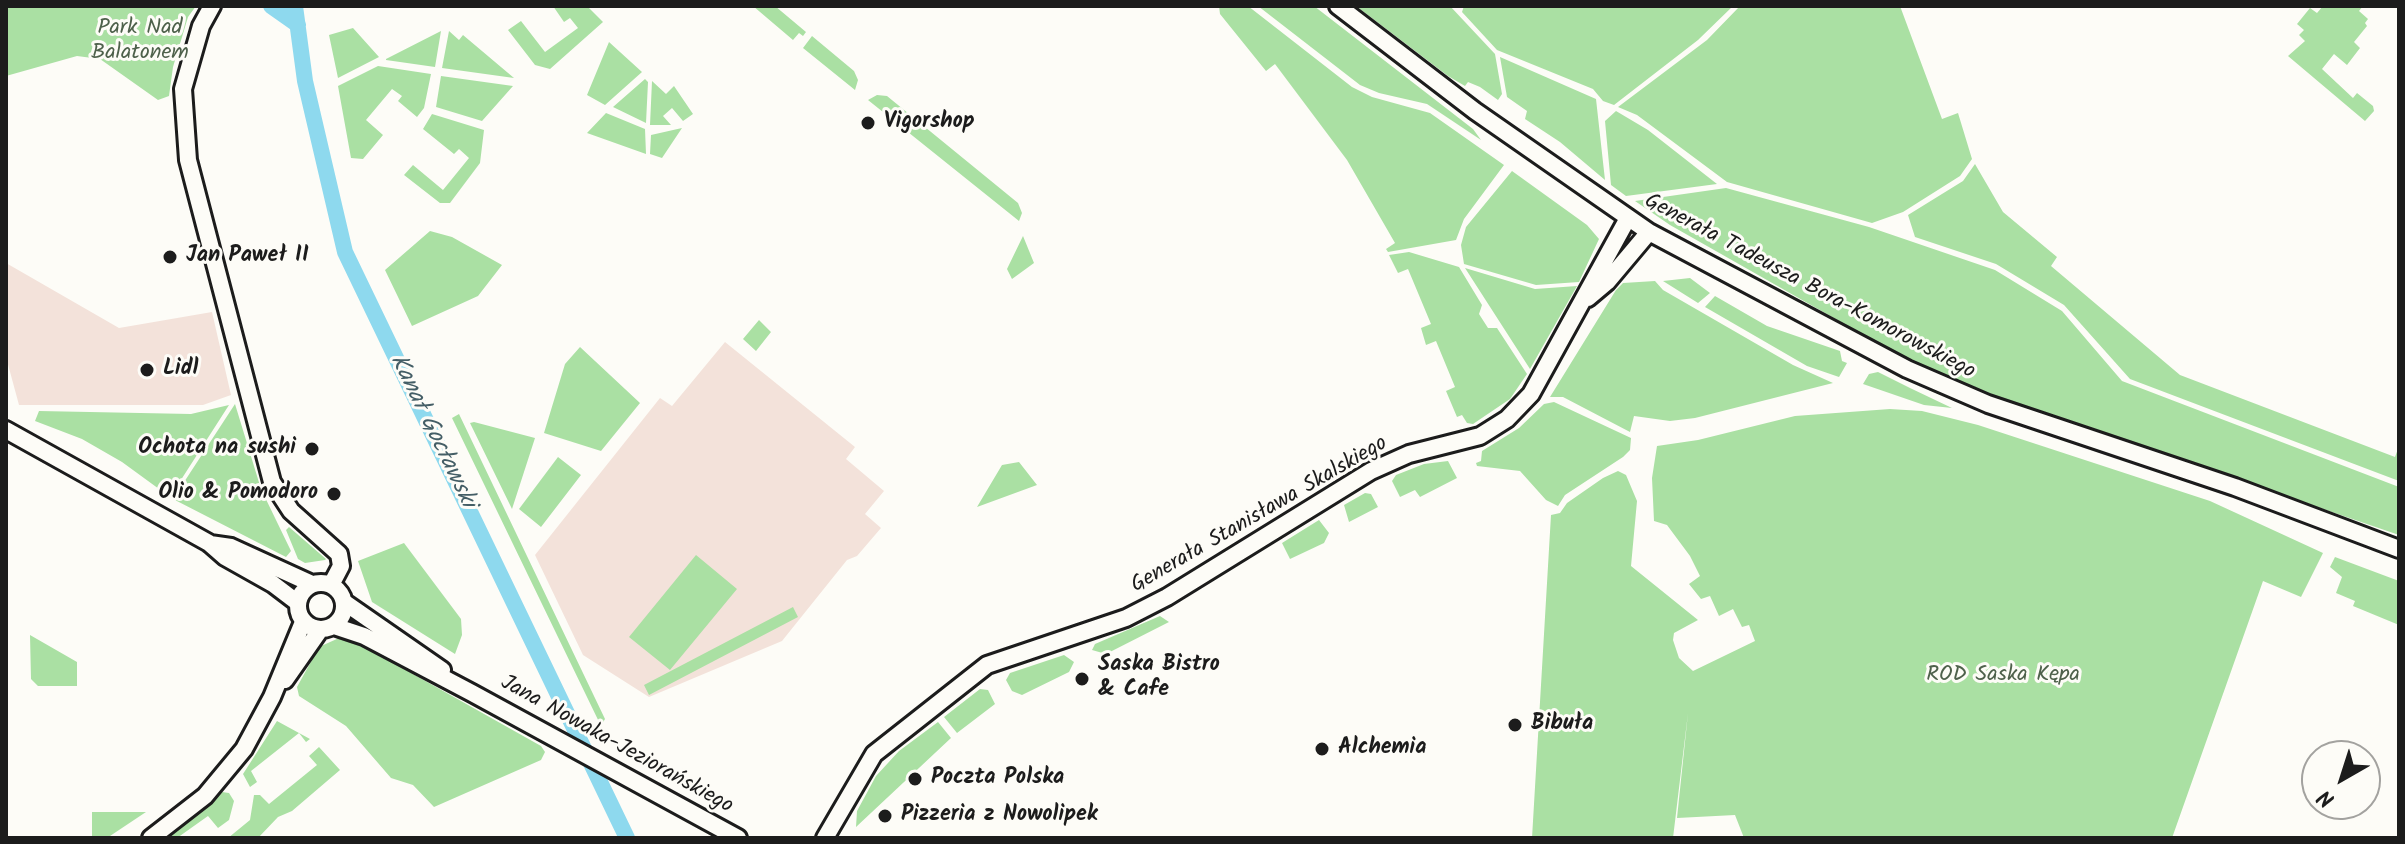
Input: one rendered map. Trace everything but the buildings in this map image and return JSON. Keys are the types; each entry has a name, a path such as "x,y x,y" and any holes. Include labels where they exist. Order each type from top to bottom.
{"street":[{"path":"212,6 196,39 183,89 188,160 272,482 291,511 339,554 341,566 331,585"},
{"name":"Generała Tadeusza Bora-Komorowskiego","path":"1338,6 1499,128 1649,232 1933,382 1988,404 2235,487 2399,549"},
{"name":"Generała Stanisława Skalskiego","path":"825,838 874,754 987,665 1126,618 1167,597 1371,471 1409,454 1480,436 1507,419 1531,394 1628,218"},
{"name":"Generała Stanisława Skalskiego","path":"1586,299 1607,282 1649,232"},
{"path":"6,430 209,543 225,557 273,584 298,603 303,622 254,732 222,780 188,811 151,838"},
{"path":"209,543 231,547 312,584 331,585 344,602 343,616 327,628 272,697"},
{"path":"298,603 312,584"},
{"name":"Jana Nowaka-Jeziorańskiego","path":"344,602 472,693"},
{"path":"303,622 327,628"},
{"name":"Jana Nowaka-Jeziorańskiego","path":"327,628 364,636 738,838"}],"shaded area":[{"path":"6,263 119,328 212,312 231,395 203,405 19,405 6,357"},
{"path":"725,342 855,447 846,459 884,491 865,514 881,528 857,556 847,560 782,641 649,697 583,655 535,555 660,398 672,406"}],"green space":[{"name":"Park Nad Balatonem","path":"6,6 196,6 188,17 173,67 169,96 158,100 100,59 77,56 6,76"},
{"path":"553,6 587,6 603,22 550,69 535,65 508,30 521,21 545,52 578,28 570,18 564,22"},
{"path":"753,6 775,6 806,32 803,36 799,33 793,40"},
{"path":"1219,6 1248,6 1352,87 1372,97 1430,113 1504,165 1464,219 1456,240 1388,252 1386,249 1395,243 1347,160 1275,64 1266,71 1220,14"},
{"path":"1258,6 1314,6 1473,129 1481,140 1427,104 1379,93 1360,85"},
{"path":"1356,6 1450,6 1495,54 1502,94 1498,100 1480,87 1468,82 1465,86 1448,76"},
{"path":"1464,6 1733,6 1698,40 1614,105 1603,101 1593,89 1497,50 1462,12"},
{"path":"1740,6 1900,6 1942,119 1958,113 1972,159 1960,176 1903,212 1872,223 1727,182 1637,115 1618,107 1707,40"},
{"path":"2323,6 2363,6 2359,11 2368,19 2365,23 2367,26 2354,42 2360,48 2347,65 2334,54 2322,69 2353,98 2357,93 2373,106 2374,111 2365,121 2288,56 2305,41 2299,35 2304,30 2297,24 2310,8 2317,13"},
{"path":"353,28 379,57 338,78 329,35"},
{"path":"441,31 435,67 386,60 386,59"},
{"path":"449,31 459,40 463,35 514,78 442,68"},
{"path":"812,36 854,71 858,80 855,90 803,48"},
{"path":"609,42 642,72 605,105 587,95"},
{"path":"1500,57 1596,99 1605,180 1560,142 1525,119 1527,111 1507,97"},
{"path":"378,66 431,74 424,108 417,117 398,101 402,96 392,89 366,120 383,135 363,159 351,158 338,86"},
{"path":"441,76 513,86 482,121 436,107"},
{"path":"645,79 648,82 646,123 613,107"},
{"path":"652,81 666,94 674,86 693,114 683,121 672,108 663,116 671,125 650,125"},
{"path":"877,95 887,96 1018,203 1022,213 1019,221 868,100"},
{"path":"1616,111 1648,130 1717,184 1626,196 1611,185 1605,121"},
{"path":"606,113 645,129 646,154 587,133"},
{"path":"432,114 484,130 480,163 450,203 440,203 404,175 413,165 443,190 469,158 459,149 454,154 423,129"},
{"path":"682,128 662,158 650,154 651,135"},
{"path":"1975,164 2003,212 2057,257 2051,266 2180,375 2395,457 2399,446 2399,481 2130,379 2064,305 1996,264 1915,237 1908,215 1963,181"},
{"path":"1512,171 1587,225 1599,239 1579,282 1536,285 1464,264 1461,245 1466,227"},
{"path":"1726,188 1869,227 1995,270 2062,311 2122,381 2399,487 2399,535 1964,386 1892,351 1670,225 1635,201"},
{"path":"430,231 452,237 502,265 478,296 412,326 385,270"},
{"path":"1023,236 1034,263 1012,279 1007,269"},
{"path":"1409,252 1459,267 1482,305 1479,314 1488,328 1497,328 1527,374 1510,399 1473,424 1467,423 1462,415 1457,417 1446,391 1455,387 1436,341 1426,345 1421,328 1431,324 1408,269 1398,273 1389,255"},
{"path":"1465,268 1535,289 1577,286 1530,369"},
{"path":"1690,278 1710,293 1698,303 1663,281"},
{"path":"1655,281 1663,290 1793,365 1833,383 1695,418 1670,421 1634,416 1630,432 1563,397 1550,397 1616,290 1623,283"},
{"path":"1715,296 1767,326 1840,351 1842,361 1847,363 1839,377 1807,366 1705,307"},
{"path":"759,320 771,332 756,351 743,339"},
{"path":"580,347 640,403 601,451 544,433 565,364"},
{"path":"1878,372 1952,408 1924,405 1863,384 1869,374"},
{"path":"1554,402 1631,438 1630,450 1623,457 1565,495 1558,506 1546,500 1520,471 1477,466 1476,463 1481,461 1482,451 1519,428 1544,404"},
{"path":"235,404 261,489 291,551 286,557 173,499"},
{"path":"229,405 170,497 122,462 82,439 35,421 39,411 191,414"},
{"name":"ROD Saska Kępa","path":"1890,409 1922,411 1978,425 2210,501 2323,553 2301,597 2263,581 2172,838 1744,838 1735,815 1677,818 1688,713 1673,838 1532,838 1551,515 1560,513 1567,503 1603,478 1618,471 1626,475 1637,501 1631,566 1698,620 1674,633 1673,640 1679,658 1693,671 1755,641 1749,625 1742,627 1733,609 1719,616 1710,596 1701,599 1689,584 1700,576 1690,556 1667,525 1654,521 1652,478 1657,446 1698,440 1795,416"},
{"path":"459,414 605,719 601,726 452,418"},
{"path":"470,423 535,438 512,509"},
{"path":"558,457 581,475 541,527 519,509"},
{"path":"1448,461 1457,478 1420,497 1415,490 1400,497 1392,481 1396,475 1424,464"},
{"path":"1019,462 1037,485 977,507 1002,465"},
{"path":"1365,493 1371,494 1378,507 1349,522 1344,505"},
{"path":"1319,520 1329,533 1324,543 1290,559 1282,543"},
{"path":"289,527 326,559 305,563 298,559 286,530"},
{"path":"404,543 461,619 462,635 455,654 372,602 358,561"},
{"path":"696,555 737,589 670,670 629,637"},
{"path":"2335,557 2399,581 2399,625 2353,606 2355,601 2336,593 2342,577 2330,567"},
{"path":"793,607 798,617 649,695 644,685"},
{"path":"1160,616 1169,622 1106,654 1092,650 1095,644"},
{"path":"30,635 77,662 77,686 38,686 31,679"},
{"path":"339,638 349,638 541,746 545,752 541,760 434,807 413,785 391,778 346,726 299,696 297,687 319,647"},
{"path":"1064,655 1074,662 1069,672 1022,695 1012,691 1006,680 1010,673"},
{"path":"980,689 988,690 995,704 957,733 944,717"},
{"path":"277,721 299,733 251,771 257,782 250,787 243,774"},
{"path":"938,722 951,738 856,827 857,811 876,776 899,751"},
{"path":"319,747 340,770 292,811 278,817 258,838 228,838 250,820 254,795 260,795 269,804 317,765 309,756"},
{"path":"222,792 229,793 234,801 229,820 218,828 208,816 177,838 166,838"},
{"path":"92,812 146,812 107,838 92,838"}],"waterway":[{"path":"271,6 298,25"},
{"name":"Kanał Gocławski","path":"295,6 305,81 345,252 627,838"}],"place":[{"name":"Vigorshop","path":"868,123"},
{"name":"Jan Paweł II","path":"170,257"},
{"name":"Lidl","path":"147,370"},
{"name":"Ochota na sushi","path":"312,449"},
{"name":"Olio & Pomodoro","path":"334,494"},
{"name":"Saska Bistro & Cafe","path":"1082,679"},
{"name":"Bibuła","path":"1515,725"},
{"name":"Alchemia","path":"1322,749"},
{"name":"Poczta Polska","path":"915,779"},
{"name":"Pizzeria z Nowolipek","path":"885,816"}]}
